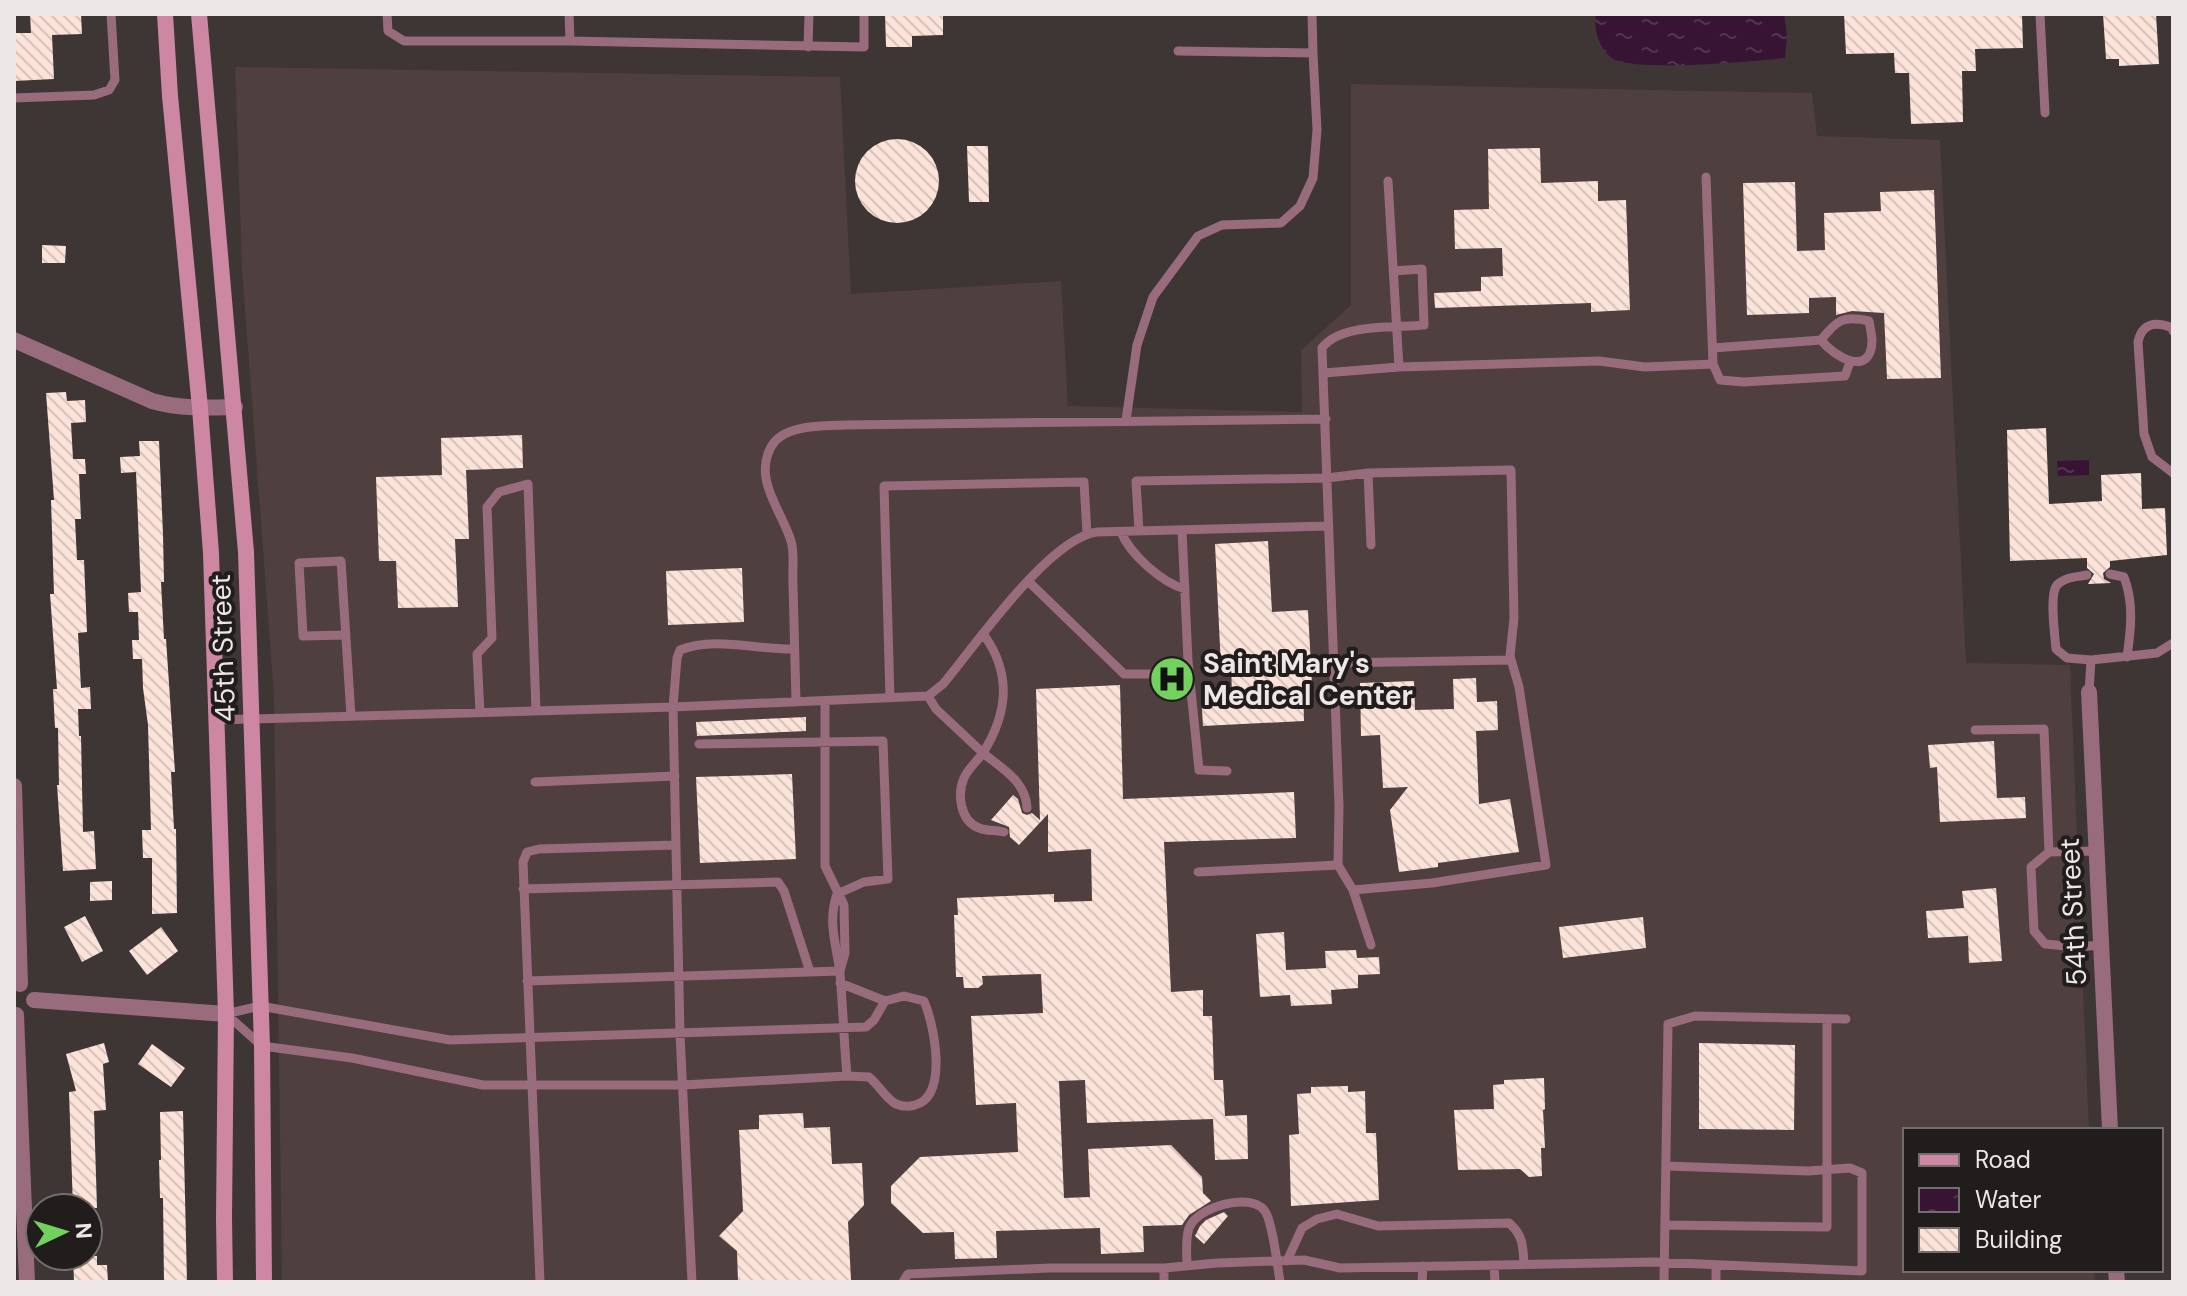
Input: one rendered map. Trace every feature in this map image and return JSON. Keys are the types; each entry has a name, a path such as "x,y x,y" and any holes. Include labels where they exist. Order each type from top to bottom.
{"main road":[{"name":"45th Street","path":"165,14 211,553 226,1014 225,1282"},
{"name":"45th Street","path":"199,14 246,552 262,1046 264,1282"}],"street":[{"path":"14,340 152,401 170,406 235,407"},
{"name":"54th Street","path":"2089,692 2110,1128"},
{"path":"14,786 17,984 32,991 34,1000 30,1010 15,1015 27,1282"},
{"path":"34,1000 226,1014"}],"lane":[{"path":"14,98 94,95 109,90 115,80 111,14"},
{"path":"387,14 388,31 404,41 570,41 808,47 864,47 864,14"},
{"path":"569,14 570,41"},
{"path":"808,47 809,14"},
{"path":"1126,420 1137,345 1153,297 1198,236 1222,225 1281,223 1300,206 1313,178 1317,130 1312,14"},
{"path":"2040,14 2045,113"},
{"path":"1178,51 1313,53"},
{"path":"1706,177 1713,364 1720,380 1744,382 1845,376 1850,362"},
{"path":"1388,181 1399,367"},
{"path":"1371,945 1353,890 1338,865 1339,806 1322,348 1328,340 1347,331 1424,325 1422,269 1393,271"},
{"path":"1713,348 1821,340 1834,323 1852,317 1869,321 1872,341 1862,361 1850,362 1831,354 1821,340"},
{"path":"2173,331 2173,328 2162,324 2147,326 2140,331 2138,342 2144,434 2152,457 2173,473"},
{"path":"1324,373 1399,367 1599,361 1645,367 1713,364"},
{"path":"796,702 792,543 767,482 766,465 771,447 780,437 817,427 1326,419"},
{"path":"1139,531 1136,481 1327,478 1368,473 1511,470 1514,618 1511,660 1519,687 1546,865 1432,883 1353,890"},
{"path":"1368,473 1371,545"},
{"path":"890,698 884,486 1084,482 1087,534"},
{"path":"480,713 477,654 492,638 487,507 499,492 528,484 536,711"},
{"path":"216,720 673,707 928,696 940,687 1028,581 1060,550 1087,534 1329,526"},
{"path":"1182,530 1199,770 1227,771"},
{"path":"1121,532 1126,543 1168,585 1185,589"},
{"path":"346,635 303,636 299,563 341,561 346,635 351,716"},
{"path":"2110,574 2124,577 2130,593 2131,626 2127,657"},
{"path":"2087,575 2068,578 2053,592 2056,649 2067,658 2091,660 2157,653 2173,643"},
{"path":"1028,581 1124,674 1190,674"},
{"path":"984,635 998,654 1003,678 1003,703 992,737 964,779 962,810 977,828 1004,832"},
{"path":"692,1282 680,1034 673,707 680,650 740,644 767,650 794,649"},
{"path":"1334,663 1511,660"},
{"path":"2089,692 2091,660"},
{"path":"928,696 936,709 1017,780 1027,797 1027,808"},
{"path":"825,701 825,866 837,894 833,906 834,952 840,971 847,1076"},
{"path":"1975,730 2044,729 2049,852"},
{"path":"699,744 883,741 888,879 864,882 837,894"},
{"path":"535,782 675,776"},
{"path":"540,1282 523,862 527,852 539,849 676,845"},
{"path":"2097,851 2049,852 2031,867 2034,931 2045,944 2077,947 2101,945"},
{"path":"1198,872 1338,865"},
{"path":"523,889 778,882 784,891 810,972"},
{"path":"527,981 840,971"},
{"path":"226,1014 262,1046 352,1058 483,1085 683,1085 869,1077 897,1105 918,1105 926,1099 932,1087 936,1063 935,1038 924,1001 904,996 885,1001 840,983"},
{"path":"226,1014 260,1006 450,1040 866,1027 885,1001"},
{"path":"1664,1282 1668,1024 1695,1016 1846,1019"},
{"path":"1665,1225 1827,1227 1827,1019"},
{"path":"903,1282 908,1274 1049,1268 1164,1268 1304,1260 1340,1268 1665,1262 1862,1271 1862,1173 1850,1168 1808,1171 1667,1166"},
{"path":"1187,1266 1189,1227 1197,1217 1220,1204 1255,1203 1266,1210 1282,1261 1280,1282"},
{"path":"1282,1261 1302,1228 1317,1219 1337,1214 1378,1226 1509,1223 1519,1232 1524,1264"},
{"path":"1494,1265 1495,1282"},
{"path":"1716,1265 1716,1282"},
{"path":"1422,1282 1423,1266"},
{"path":"1164,1268 1164,1282"}],"shaded area":[{"name":"Saint Mary's Medical Center","path":"235,67 840,77 851,294 1061,281 1068,406 1302,412 1301,350 1351,305 1351,84 1812,93 1817,136 1940,140 1966,663 2070,665 2089,1128 1903,1128 1903,1272 2094,1272 2095,1282 282,1282 274,697 242,269"}],"water":[{"path":"1596,14 1784,14 1787,35 1785,58 1696,65 1624,62 1612,58 1600,44 1595,26"},
{"path":"2089,460 2089,475 2058,476 2057,461"}],"building":[{"path":"30,14 81,14 82,34 52,35 54,79 14,81 14,33 31,33"},
{"path":"885,14 943,14 943,35 912,36 912,47 886,47"},
{"path":"1844,14 2022,14 2023,48 1975,49 1976,71 1962,71 1963,122 1911,124 1909,73 1895,73 1894,53 1846,54"},
{"path":"2103,14 2156,14 2159,64 2119,66 2119,59 2106,59"},
{"path":"897,139 913,142 927,151 936,165 939,181 936,197 927,211 913,220 897,223 881,220 867,211 858,197 855,181 858,165 867,151 881,142"},
{"path":"967,146 988,146 989,202 969,202"},
{"path":"1540,148 1541,183 1598,181 1598,201 1626,200 1630,310 1591,312 1591,303 1435,308 1434,293 1481,291 1481,277 1503,276 1502,248 1455,249 1454,210 1489,209 1488,149"},
{"path":"1795,182 1797,251 1825,250 1824,213 1881,211 1880,192 1934,190 1941,378 1887,379 1884,313 1852,311 1836,315 1836,297 1809,298 1809,313 1747,315 1743,183"},
{"path":"42,245 66,246 65,263 42,263"},
{"path":"66,392 67,401 85,400 86,422 71,423 73,459 85,459 86,474 79,474 81,519 75,519 77,560 84,560 87,632 78,633 81,688 90,687 91,709 78,709 83,832 94,831 96,869 63,871 57,785 58,728 55,728 53,689 57,689 50,594 54,594 51,500 54,500 46,393"},
{"path":"2046,428 2049,504 2102,501 2101,475 2141,473 2142,509 2165,508 2167,555 2110,561 2110,567 2103,573 2104,579 2111,583 2088,584 2094,574 2087,568 2087,558 2010,561 2007,430"},
{"path":"522,435 523,468 466,470 469,539 455,539 458,607 398,608 396,561 379,561 376,477 442,475 441,438"},
{"path":"139,441 159,441 164,582 161,582 175,772 171,772 176,829 177,913 152,914 152,858 143,858 142,830 151,830 148,725 142,659 133,659 132,640 139,640 138,612 129,612 128,593 141,592 136,472 121,473 120,457 140,456"},
{"path":"1268,541 1272,612 1308,610 1312,685 1303,685 1304,721 1203,726 1201,694 1232,693 1231,666 1221,667 1215,544"},
{"path":"742,568 744,622 668,625 666,571"},
{"path":"1476,678 1477,702 1497,701 1498,730 1476,731 1479,804 1510,799 1519,852 1438,863 1438,867 1399,872 1390,810 1408,787 1383,788 1380,735 1361,736 1360,683 1414,681 1415,710 1454,709 1453,679"},
{"path":"1120,685 1123,799 1294,792 1296,838 1164,842 1171,992 1203,990 1203,1016 1212,1016 1214,1080 1223,1080 1225,1116 1247,1115 1248,1159 1215,1160 1213,1119 1087,1123 1085,1080 1059,1081 1064,1198 1090,1197 1088,1149 1171,1145 1202,1177 1203,1193 1211,1201 1189,1215 1182,1225 1143,1226 1144,1252 1101,1254 1100,1228 996,1231 997,1258 955,1259 954,1232 923,1233 891,1203 891,1186 920,1157 1018,1152 1016,1103 976,1105 971,1016 1043,1013 1041,974 982,976 983,984 978,988 964,988 963,977 956,977 954,915 958,915 957,898 1054,894 1054,902 1092,901 1091,849 1048,852 1048,814 1019,845 1010,837 1009,827 991,820 1013,795 1018,799 1022,813 1032,813 1040,820 1036,689"},
{"path":"806,717 806,731 697,736 696,722"},
{"path":"1994,741 1997,798 2025,797 2026,818 1940,822 1937,767 1930,768 1928,745"},
{"path":"792,774 796,859 700,863 696,777"},
{"path":"112,881 112,900 90,901 90,882"},
{"path":"1996,888 2002,961 1969,963 1968,936 1928,938 1926,911 1964,908 1962,891"},
{"path":"85,916 103,951 82,962 64,927"},
{"path":"1643,917 1646,948 1563,958 1559,927"},
{"path":"161,927 178,951 147,975 129,951"},
{"path":"1284,932 1286,970 1326,968 1325,951 1356,950 1357,958 1379,957 1380,974 1358,975 1358,988 1331,990 1332,1004 1291,1006 1290,995 1260,997 1256,934"},
{"path":"104,1043 109,1062 103,1064 106,1110 94,1111 97,1192 72,1192 69,1092 76,1091 66,1054"},
{"path":"1699,1043 1795,1045 1794,1130 1699,1129"},
{"path":"152,1044 185,1068 171,1087 138,1064"},
{"path":"1544,1078 1545,1148 1541,1148 1542,1176 1529,1177 1520,1169 1458,1170 1454,1110 1494,1109 1493,1085 1504,1084 1504,1080"},
{"path":"1348,1086 1348,1092 1365,1091 1366,1133 1376,1133 1379,1200 1291,1206 1289,1135 1299,1134 1297,1094 1311,1093 1311,1087"},
{"path":"183,1111 187,1282 164,1282 160,1112"},
{"path":"803,1113 804,1128 830,1127 832,1164 862,1163 864,1205 848,1222 851,1280 738,1282 737,1251 719,1236 743,1211 739,1130 759,1129 759,1115"},
{"path":"1224,1212 1228,1216 1204,1244 1195,1236 1200,1226"},
{"path":"104,1265 107,1265 108,1282 74,1282 74,1272 104,1272"}],"place":[{"name":"Saint Mary's Medical Center","path":"1172,679"}]}
